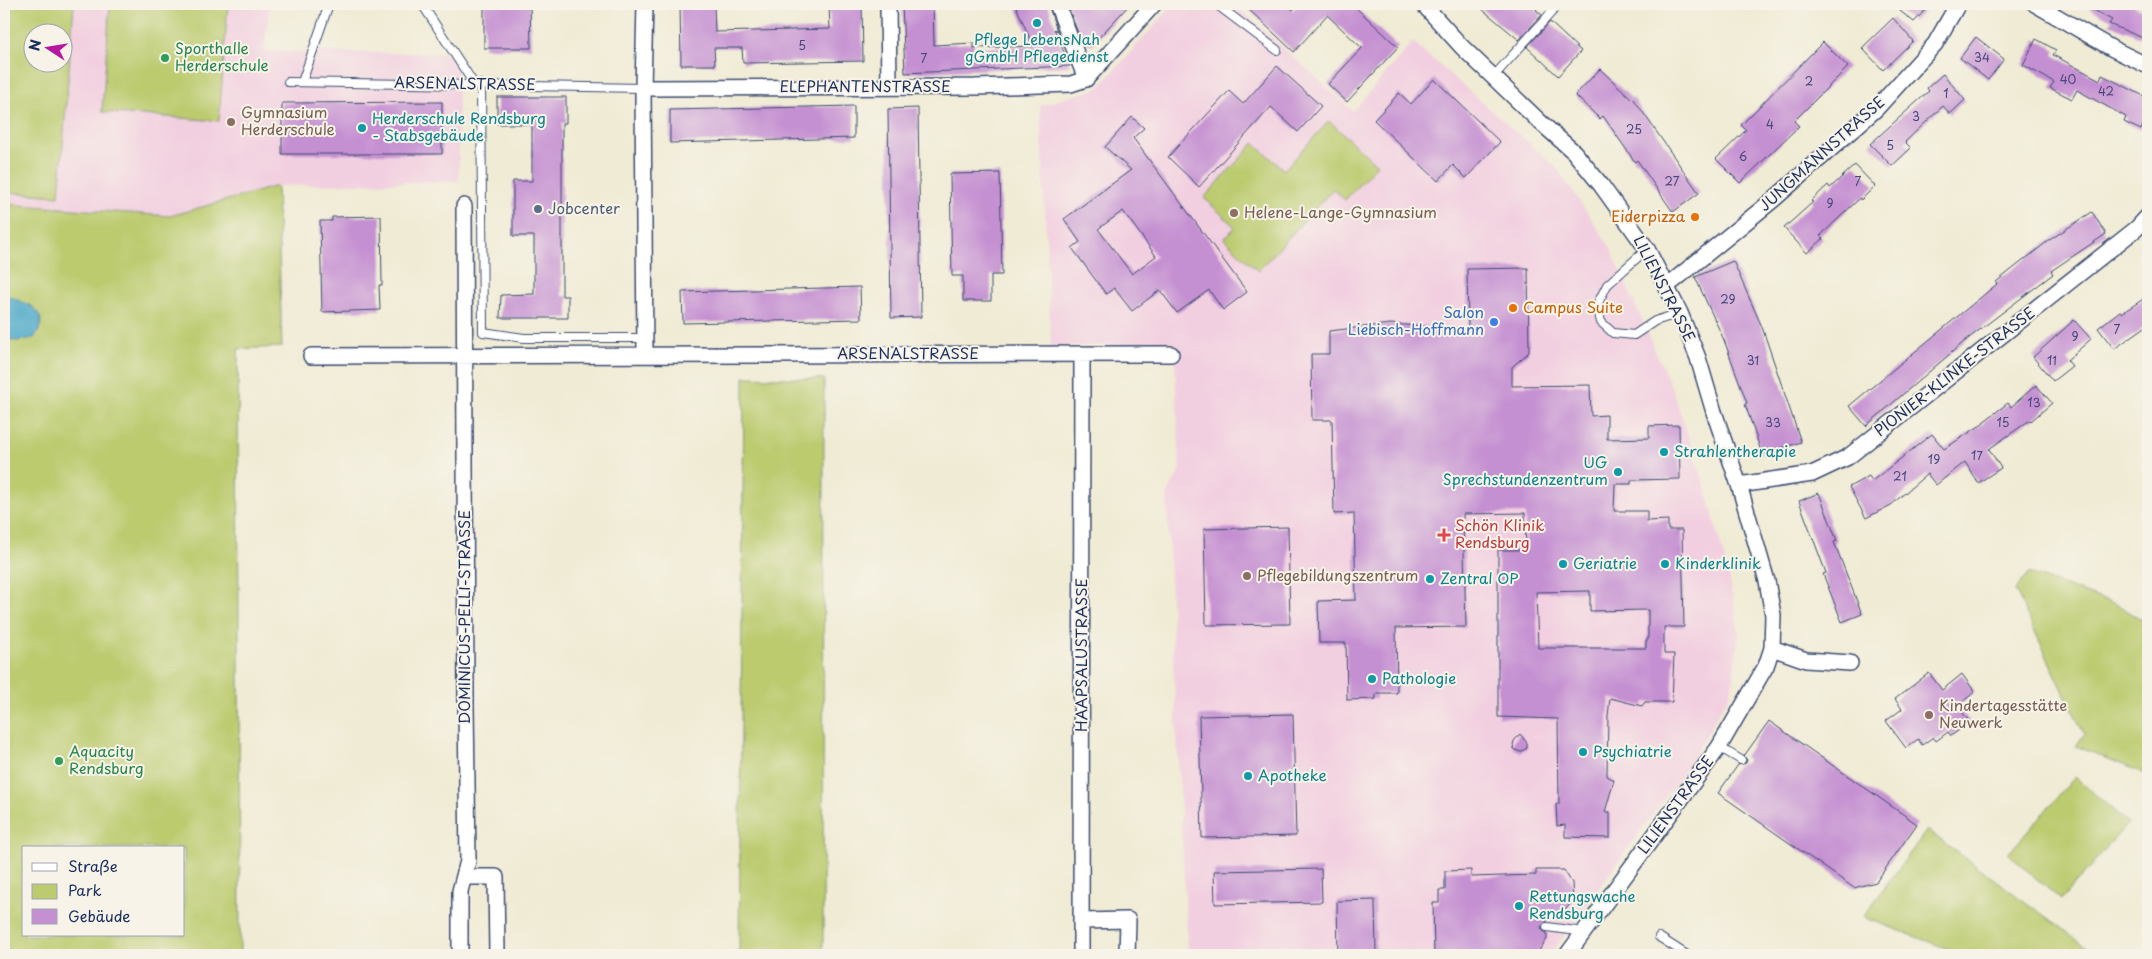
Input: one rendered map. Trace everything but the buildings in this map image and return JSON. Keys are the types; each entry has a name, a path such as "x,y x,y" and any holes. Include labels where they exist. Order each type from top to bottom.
{"street":[{"path":"644,354 643,88 645,4"},
{"path":"888,4 889,86"},
{"path":"1057,4 1086,79 1154,4"},
{"name":"LILIENSTRASSE","path":"1423,4 1462,47 1574,152 1601,185 1647,249 1680,313 1698,358 1739,485 1767,581 1773,615 1772,648 1766,666 1719,747 1567,955"},
{"name":"JUNGMANNSTRASSE","path":"1666,287 1774,199 1876,109 1934,44 1958,4"},
{"path":"2035,4 2113,49 2148,66"},
{"name":"ELEPHANTENSTRASSE","path":"643,88 974,87 1071,84 1086,79"},
{"name":"DOMINICUS-PELLI-STRASSE","path":"460,955 460,891 468,861 464,206"},
{"name":"PIONIER-KLINKE-STRASSE","path":"1739,485 1812,474 1848,457 2136,229 2148,216"},
{"name":"HAAPSALUSTRASSE","path":"1082,354 1082,955"},
{"name":"ARSENALSTRASSE","path":"311,356 1172,354"},
{"path":"1772,648 1806,660 1850,663"},
{"path":"464,877 496,877 497,955"},
{"path":"1082,921 1128,920 1127,955"}],"lane":[{"path":"302,82 329,4"},
{"path":"422,4 477,84 483,332 524,338 644,338"},
{"path":"1216,4 1277,50"},
{"path":"1493,77 1559,4"},
{"name":"ARSENALSTRASSE","path":"288,82 643,88"},
{"path":"1647,249 1607,285 1597,305 1601,322 1613,333 1634,335 1656,321 1680,313"},
{"path":"1719,747 1741,760"},
{"path":"1547,928 1584,932"},
{"path":"1659,937 1687,955"}],"shaded area":[{"name":"Gymnasium Herderschule","path":"4,4 270,4 264,51 457,54 459,181 277,186 170,216 4,204"},
{"name":"Schön Klinik Rendsburg","path":"1174,4 1235,4 1353,111 1413,42 1556,167 1609,245 1673,391 1705,485 1729,576 1739,635 1731,692 1687,768 1550,955 1188,955 1167,495 1180,471 1174,343 1051,347 1040,106 1098,88"}],"green space":[{"path":"4,4 74,4 72,30 72,22 22,22 22,72 69,72 59,196 4,192"},
{"name":"Sporthalle Herderschule","path":"110,4 228,4 219,121 102,112"},
{"path":"1329,121 1377,165 1345,200 1333,189 1258,271 1224,239 1235,227 1204,198 1254,143 1284,170"},
{"path":"277,186 282,347 238,349 240,955 4,955 4,339 17,341 34,307 4,294 4,204 170,216"},
{"path":"744,377 824,379 823,955 739,955"},
{"path":"2029,573 2116,604 2148,623 2148,775 2076,746 2084,734 2015,590"},
{"path":"2075,777 2128,823 2061,900 2008,854"},
{"path":"1927,830 2098,955 1964,955 1863,917"}],"water":[{"path":"4,294 28,305 39,315 41,321 40,329 34,338 17,341 4,339"}],"place":[{"name":"Pflege LebensNah gGmbH Pflegedienst","path":"1037,23"},
{"name":"Sporthalle Herderschule","path":"165,58"},
{"name":"Gymnasium Herderschule","path":"231,122"},
{"name":"Herderschule Rendsburg - Stabsgebäude","path":"362,128"},
{"name":"Jobcenter","path":"538,209"},
{"name":"Helene-Lange-Gymnasium","path":"1234,213"},
{"name":"Eiderpizza","path":"1695,217"},
{"name":"Campus Suite","path":"1513,308"},
{"name":"Salon Liebisch-Hoffmann","path":"1494,322"},
{"name":"Strahlentherapie","path":"1664,452"},
{"name":"UG Sprechstundenzentrum","path":"1618,472"},
{"name":"Schön Klinik Rendsburg","path":"1444,535"},
{"name":"Geriatrie","path":"1563,564"},
{"name":"Kinderklinik","path":"1665,564"},
{"name":"Pflegebildungszentrum","path":"1247,576"},
{"name":"Zentral OP","path":"1430,579"},
{"name":"Pathologie","path":"1372,679"},
{"name":"Kindertagesstätte Neuwerk","path":"1929,715"},
{"name":"Psychiatrie","path":"1583,752"},
{"name":"Aquacity Rendsburg","path":"59,761"},
{"name":"Apotheke","path":"1248,776"},
{"name":"Rettungswache Rendsburg","path":"1519,906"}]}
